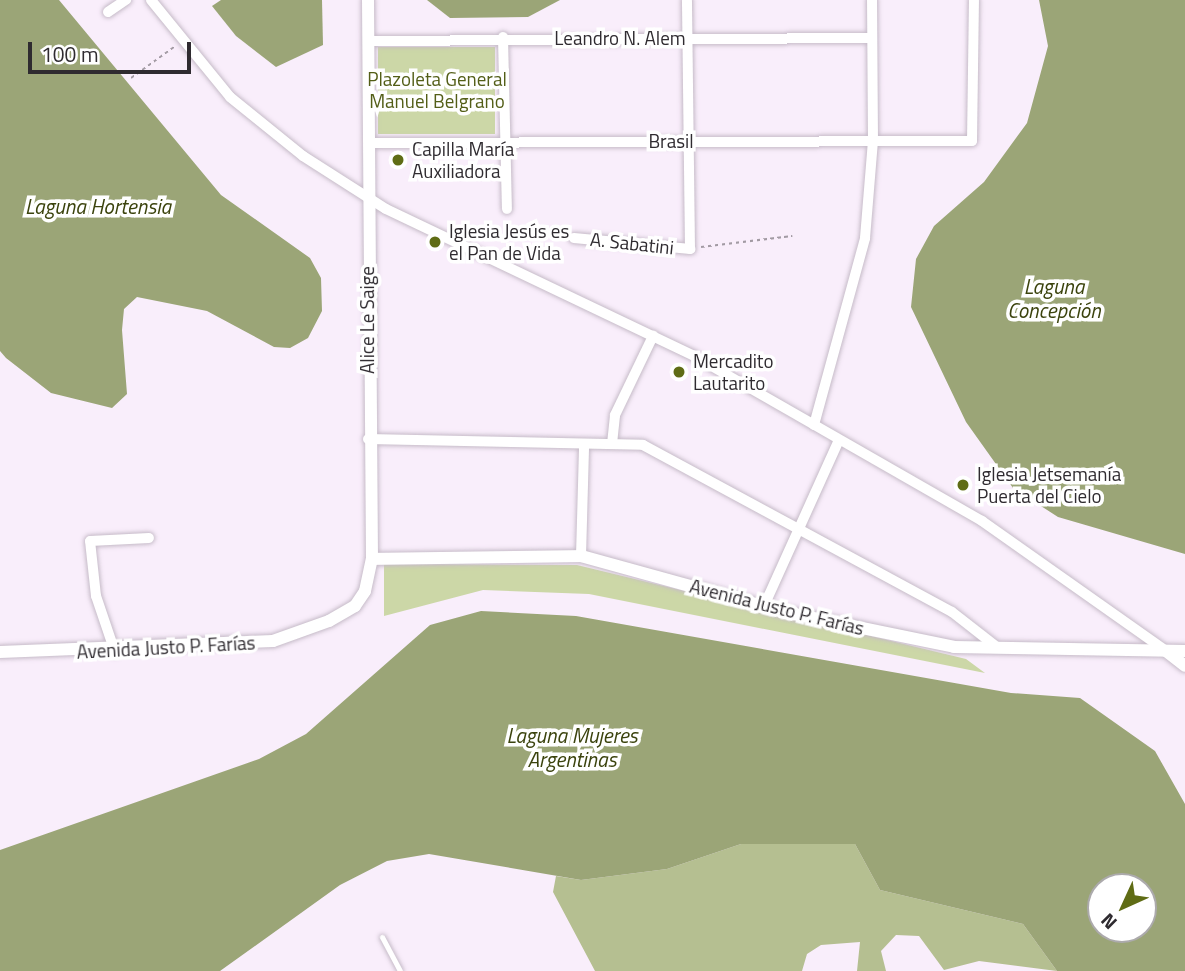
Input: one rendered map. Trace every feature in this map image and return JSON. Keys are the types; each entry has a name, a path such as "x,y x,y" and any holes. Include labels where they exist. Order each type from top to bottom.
{"street":[{"path":"108,12 126,0"},
{"path":"151,0 230,97 272,133 366,195 653,336 814,425 1053,566 1185,666"},
{"name":"Alice Le Saige","path":"329,621 355,606 372,559 366,195 369,143 368,0"},
{"path":"687,0 690,249"},
{"path":"814,425 865,238 873,140 872,0"},
{"name":"Brasil","path":"369,143 972,141 974,0"},
{"path":"503,37 507,209"},
{"name":"Leandro N. Alem","path":"368,41 503,37 872,38"},
{"name":"A. Sabatini","path":"574,238 690,249"},
{"path":"612,444 615,415 653,336"},
{"path":"368,439 584,447 612,444 664,453 952,612 998,648"},
{"path":"764,606 839,440"},
{"path":"581,556 584,447"},
{"path":"115,652 96,596 90,541 149,538"},
{"name":"Avenida Justo P. Farías","path":"372,559 581,556 764,606 954,647 1185,651"},
{"name":"Avenida Justo P. Farías","path":"0,652 115,652 274,641 329,621"}],"lane":[{"path":"382,937 400,971"}],"path":[{"path":"131,78 184,40"},
{"path":"690,249 792,236"}],"green space":[{"name":"Plazoleta General Manuel Belgrano","path":"378,47 495,47 495,134 378,134"},
{"path":"384,564 577,565 966,659 985,673 589,594 483,590 384,616"}],"shaded area":[{"path":"741,844 855,844 880,890 1023,924 1057,971 979,961 944,970 919,936 896,935 881,951 886,971 857,971 860,942 821,945 807,954 802,971 595,971 553,892 556,876 581,880 667,869"}],"water":[{"name":"Laguna Hortensia","path":"0,0 59,0 221,195 310,258 321,278 322,311 308,338 290,348 274,347 207,311 137,297 124,309 122,330 127,394 112,408 51,393 6,358 0,351"},
{"path":"221,0 322,0 323,45 276,67 236,36 212,6"},
{"path":"427,0 560,0 528,17 450,18"},
{"name":"Laguna Concepción","path":"1039,0 1185,0 1185,554 1058,517 1013,488 966,422 911,307 916,259 934,226 984,182 1027,123 1048,46"},
{"name":"Laguna Mujeres Argentinas","path":"481,611 576,616 1011,693 1080,698 1155,751 1185,804 1185,971 1057,971 1023,924 880,890 855,844 741,844 667,869 581,880 429,854 387,861 340,885 220,971 0,971 0,850 259,759 306,734 430,625"}],"place":[{"name":"Capilla María Auxiliadora","path":"398,160"},
{"name":"Iglesia Jesús es el Pan de Vida","path":"435,242"},
{"name":"Mercadito Lautarito","path":"679,372"},
{"name":"Iglesia Jetsemanía Puerta del Cielo","path":"963,485"}]}
